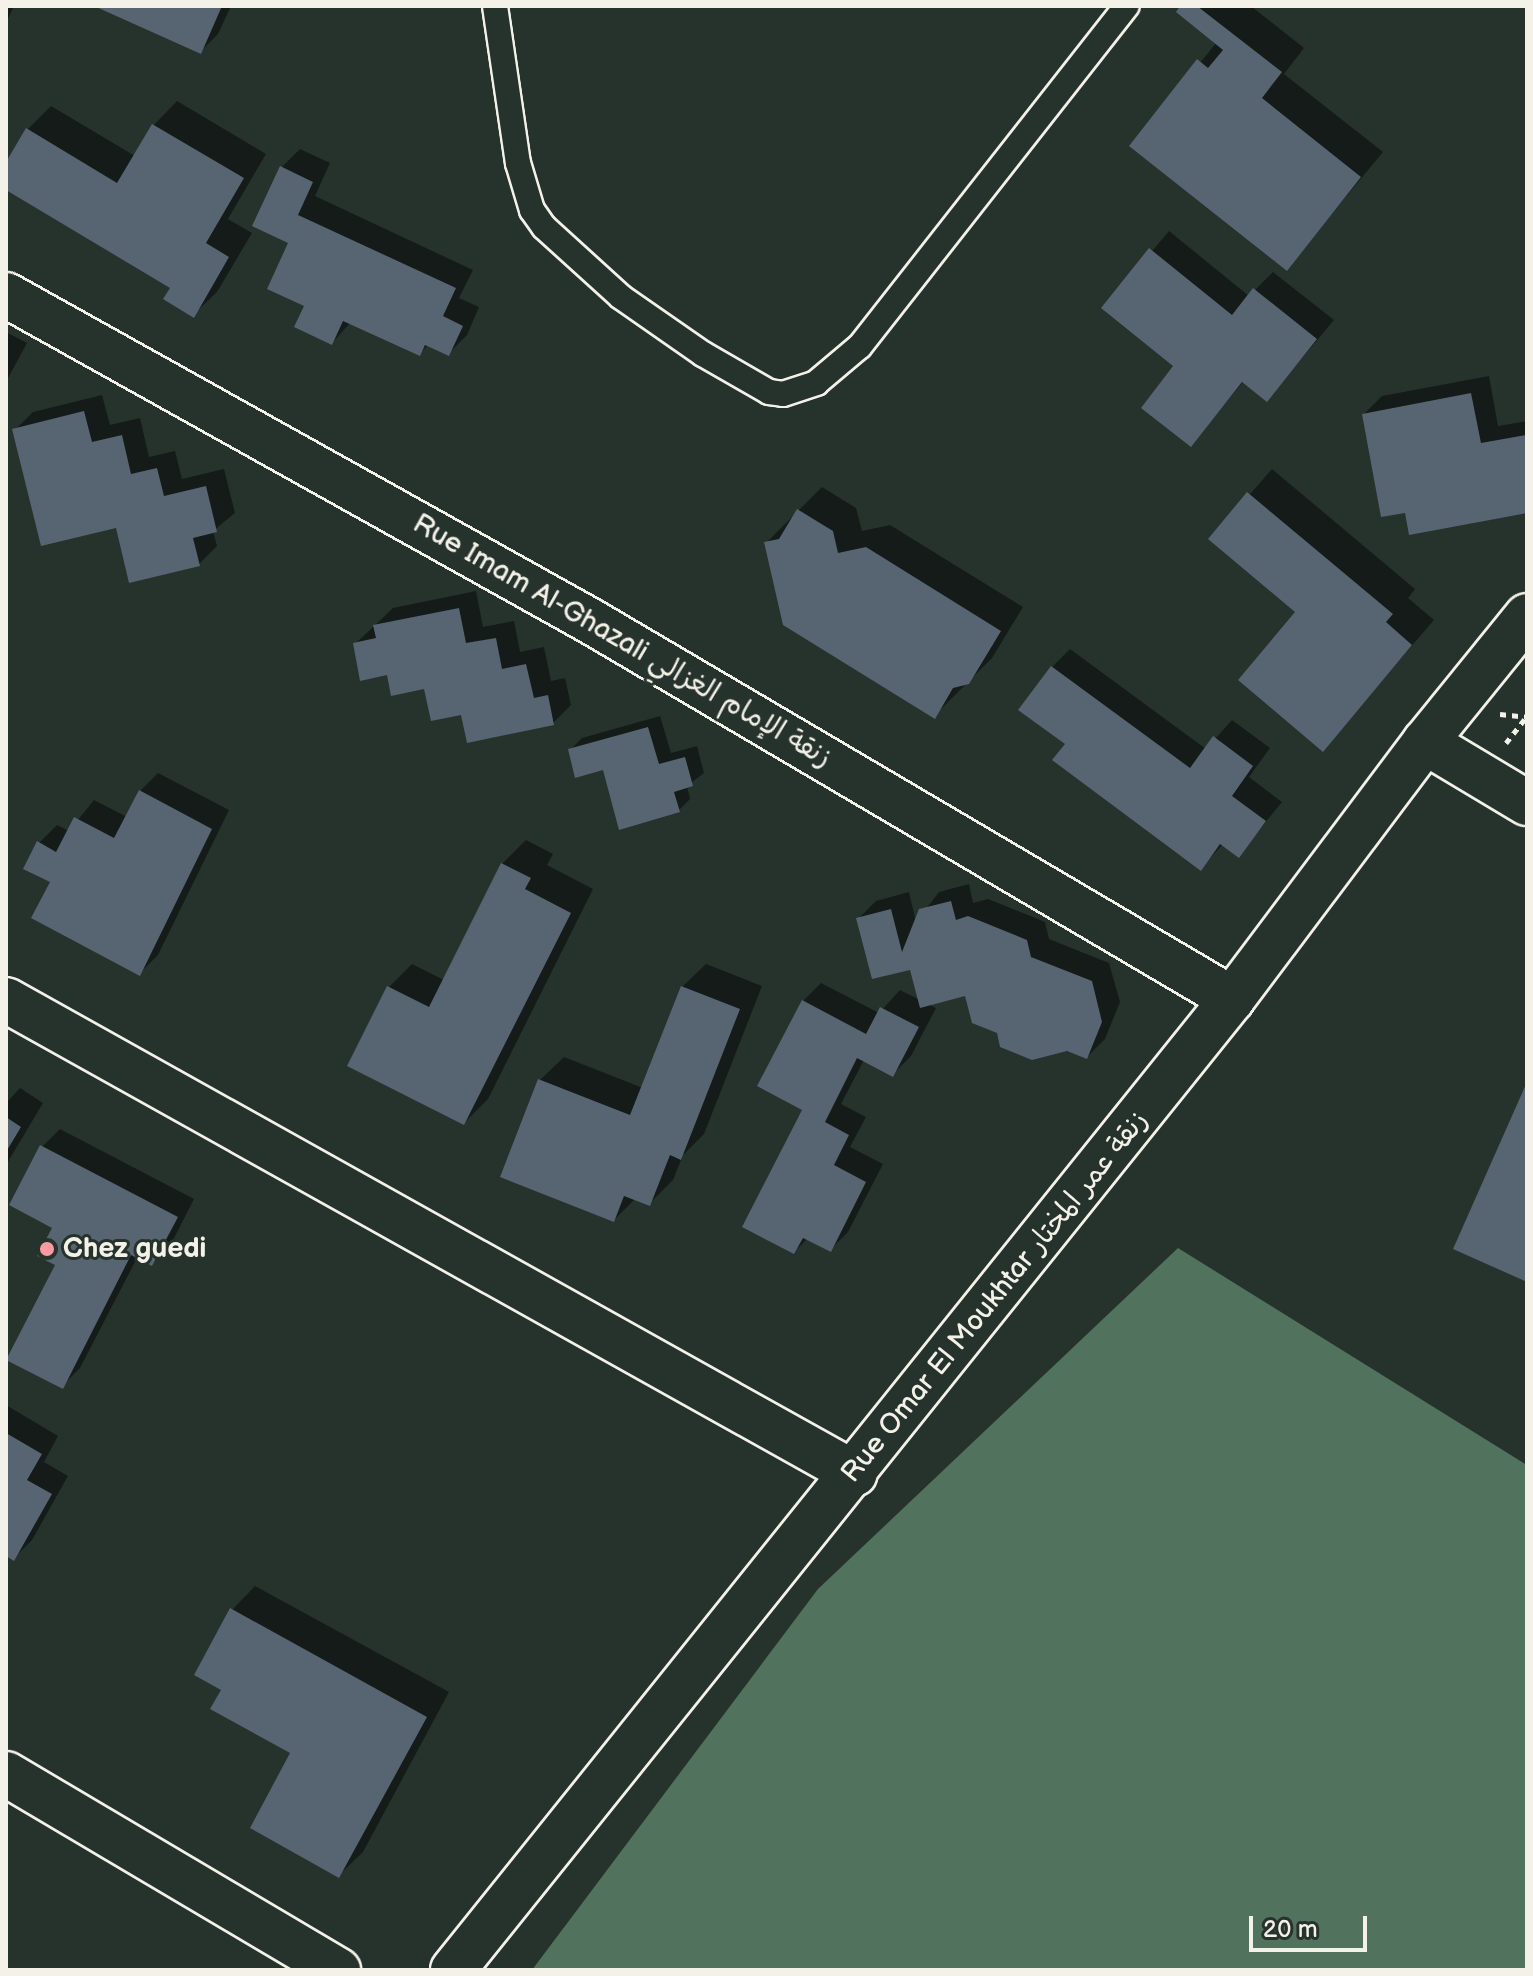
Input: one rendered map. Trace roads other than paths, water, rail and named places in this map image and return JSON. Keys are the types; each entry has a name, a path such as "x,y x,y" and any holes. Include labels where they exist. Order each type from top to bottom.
{"street":[{"name":"Rue Imam Al-Ghazali زنقة الإمام الغزالي","path":"6,295 592,622 1232,999"},
{"name":"Rue Omar El Moukhtar زنقة عمر المختار","path":"453,1970 855,1474 1232,999 1425,742 1527,616"},
{"path":"1425,742 1527,803"},
{"path":"6,1000 855,1474"},
{"path":"6,1774 338,1970"}],"lane":[{"path":"495,6 518,163 532,210 544,227 621,297 769,392 783,394 816,383 860,346 1127,6"}],"place":[{"name":"Chez guedi","path":"47,1249"}]}
